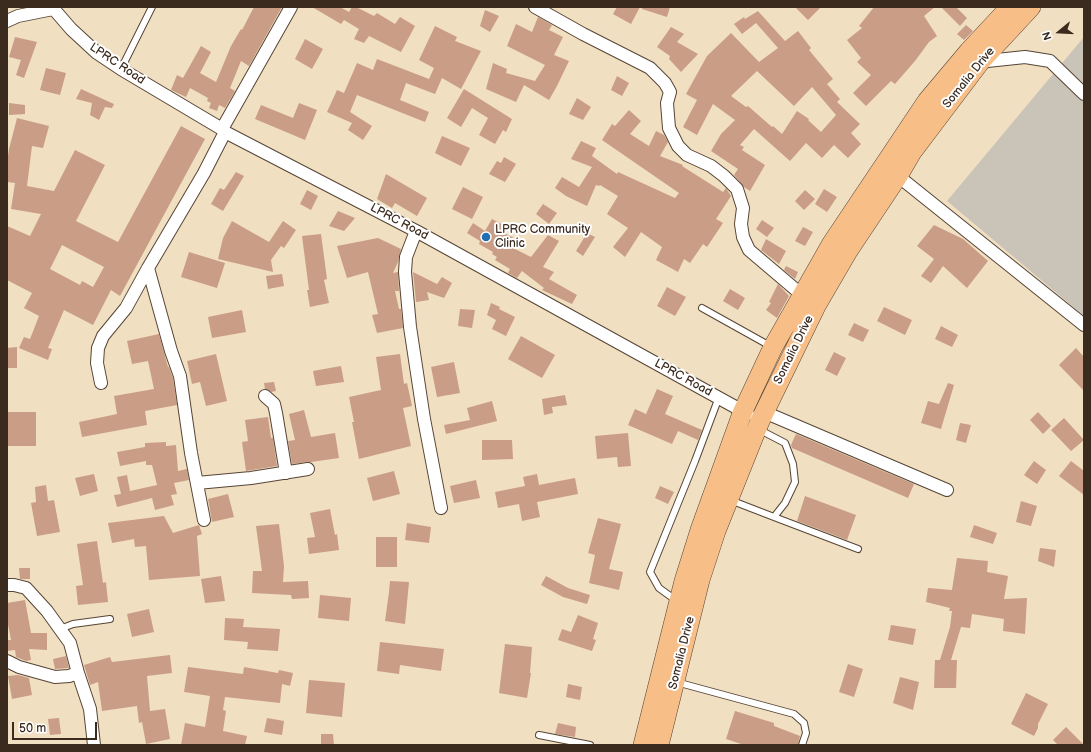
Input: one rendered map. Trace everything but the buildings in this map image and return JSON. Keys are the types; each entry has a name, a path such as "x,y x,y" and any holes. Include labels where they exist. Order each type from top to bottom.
{"main road":[{"name":"Somalia Drive","path":"659,745 700,580 716,531 760,420 816,306 848,251 898,176 912,152 939,115 972,60 1010,7"},
{"name":"Somalia Drive","path":"643,745 679,602 700,530 743,411 773,347 832,243 884,163 927,101 1031,7"}],"street":[{"path":"101,383 97,363 98,348 103,336 126,308 204,173 223,130 291,7"},
{"path":"535,7 650,68 665,83 670,92 667,103 669,128 678,146 687,155 711,166 724,176 737,190 742,208 741,224 743,237 749,250 802,295"},
{"name":"LPRC Road","path":"53,8 71,29 97,53 223,130 416,231 743,411 760,420 947,490"},
{"path":"7,21 18,16 53,8"},
{"path":"972,60 1025,57 1050,61 1084,94"},
{"path":"898,176 1084,325"},
{"path":"416,231 406,257 405,272 410,327 424,419 441,508"},
{"path":"148,268 171,351 180,376 191,453 204,520"},
{"path":"264,396 274,404 286,473"},
{"path":"197,482 251,478 308,469"},
{"path":"7,585 26,588 47,611 70,643 90,709 94,745"},
{"path":"7,661 19,667 55,677 69,676 78,673"}],"lane":[{"path":"121,69 152,7"},
{"path":"702,308 773,347"},
{"path":"679,602 659,588 650,572 695,461 718,397"},
{"path":"760,420 785,443 793,464 795,482 785,503 774,517"},
{"path":"729,500 858,549"},
{"path":"60,629 72,624 110,619"},
{"path":"675,682 794,714 804,724 806,733 802,745"},
{"path":"539,735 590,745"}],"shaded area":[{"path":"1084,37 1084,316 947,201"}],"place":[{"name":"LPRC Community Clinic","path":"486,237"}]}
